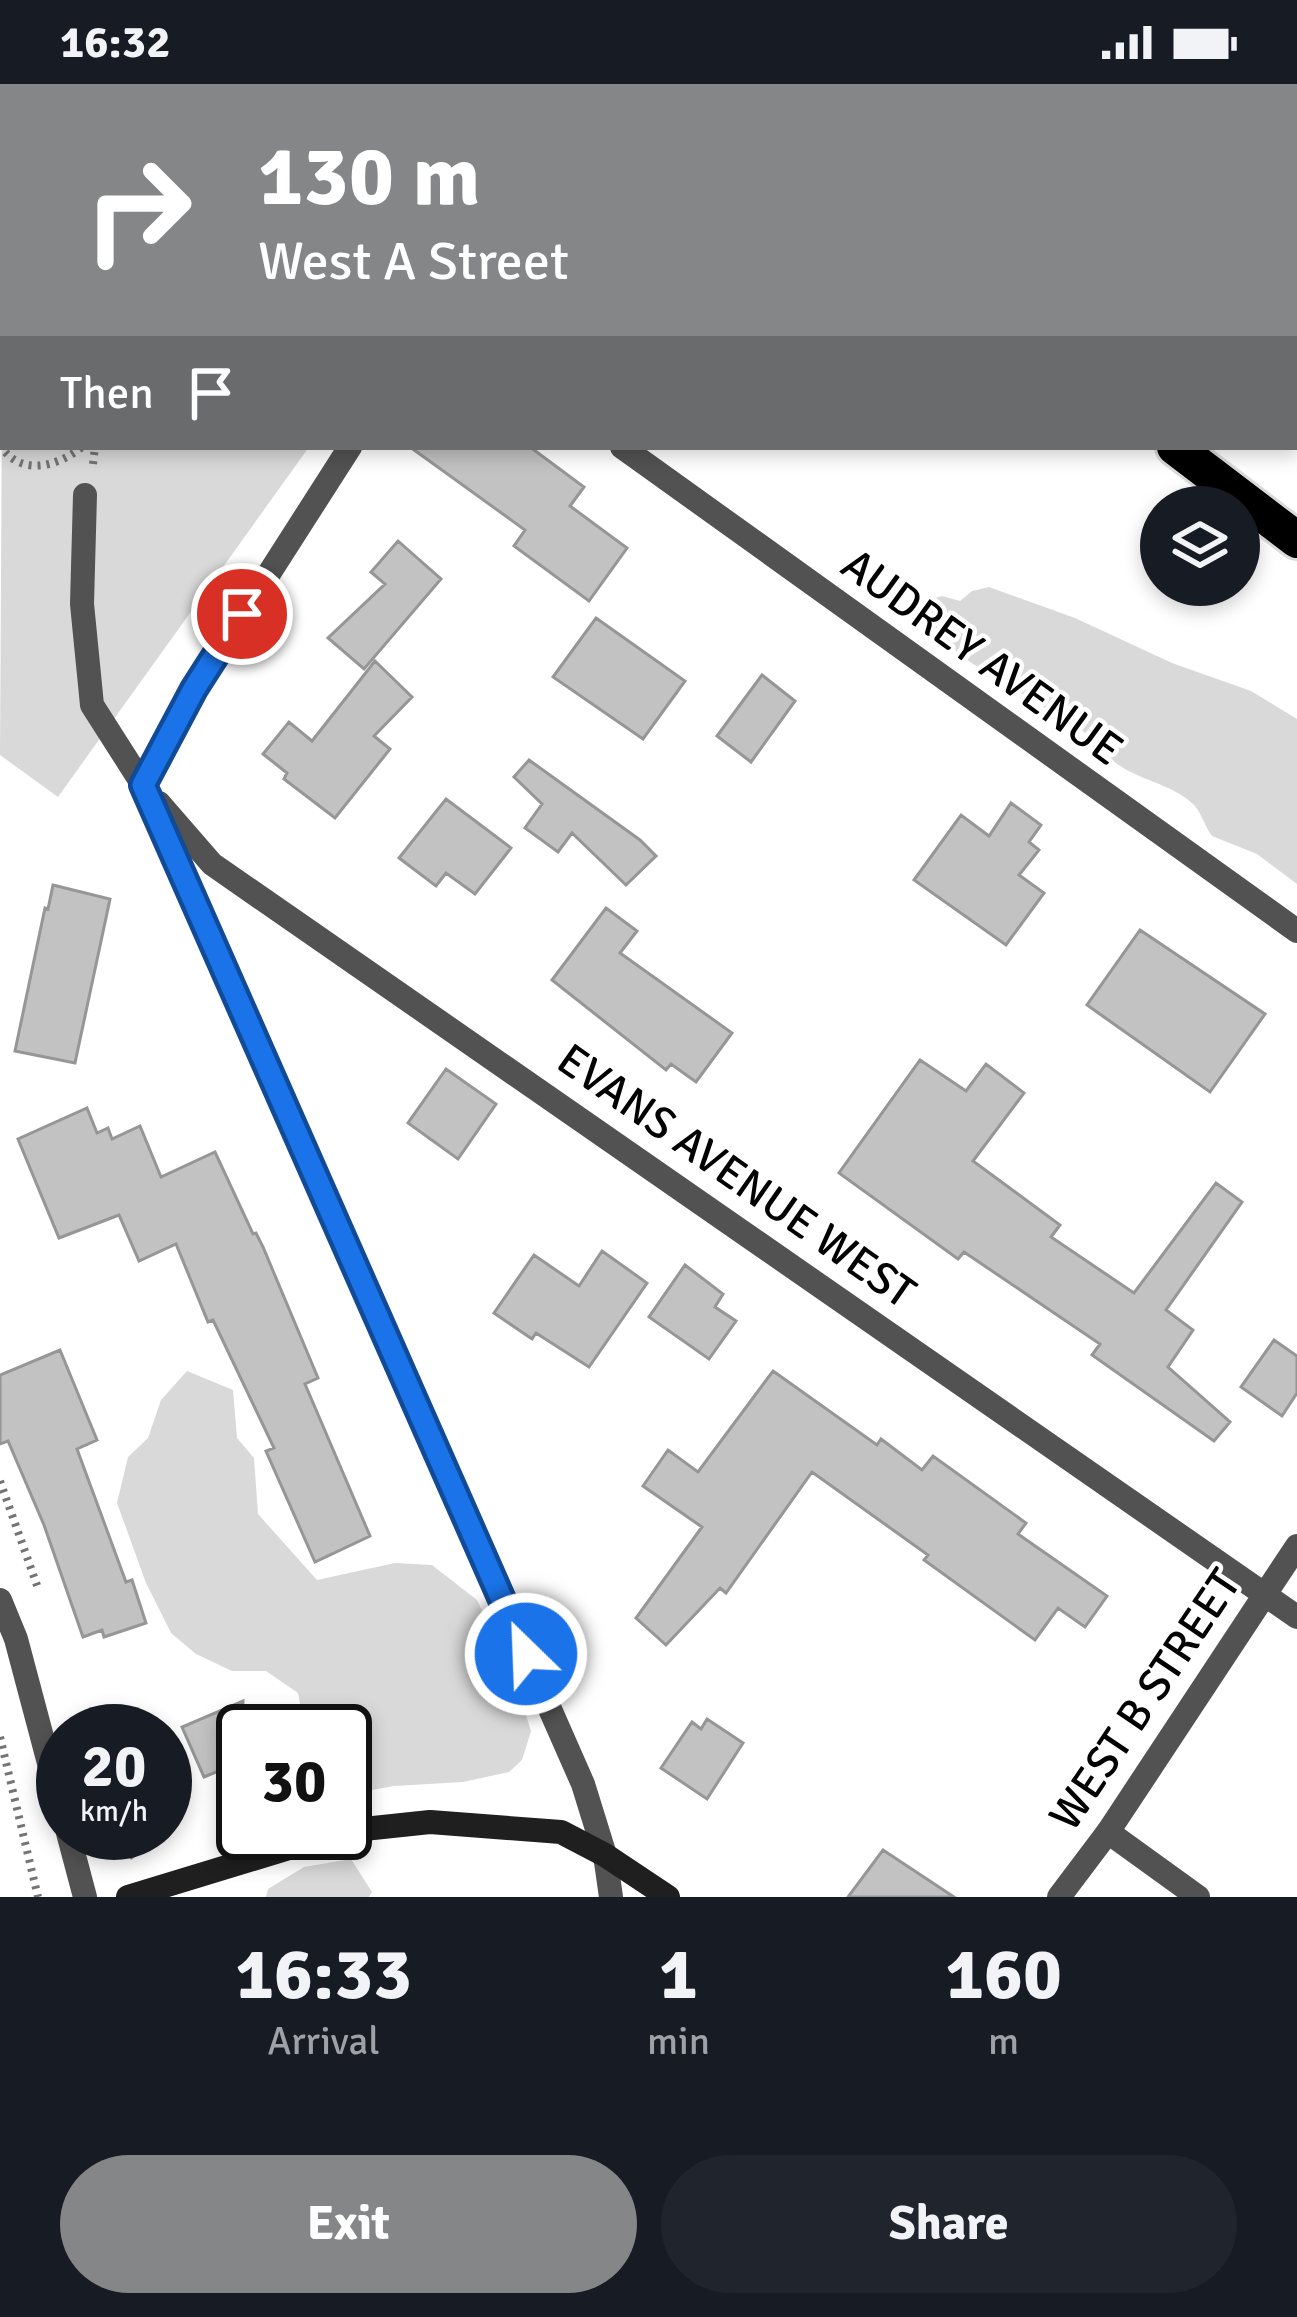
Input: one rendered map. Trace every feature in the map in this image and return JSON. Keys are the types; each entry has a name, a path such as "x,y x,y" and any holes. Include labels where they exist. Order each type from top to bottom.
{"highway":[{"path":"1179,450 1297,540"}],"main road":[{"path":"372,1829 430,1822 561,1832 668,1897"},
{"path":"128,1897 250,1860"}],"street":[{"path":"143,785 194,689 348,450"},
{"name":"AUDREY AVENUE","path":"626,450 1297,931"},
{"path":"85,495 82,604 92,705 143,785 583,1784 605,1855 611,1897"},
{"name":"EVANS AVENUE WEST","path":"143,785 212,864 1297,1617"},
{"name":"WEST B STREET","path":"1059,1897 1108,1832 1297,1546"},
{"path":"0,1600 36,1714"},
{"path":"1108,1832 1198,1897"},
{"path":"75,1860 85,1897"}],"path":[{"path":"4,450 15,463 34,467 78,450"},
{"path":"0,1738 38,1897"}],"shaded area":[{"path":"2,450 307,450 58,797 0,755"},
{"path":"989,587 1251,691 1297,719 1297,884 1257,854 1212,836 1198,809 1180,794 1116,763 1097,740 970,662 926,627 922,616 927,600 942,596 960,601 972,591"},
{"path":"187,1371 233,1390 237,1438 254,1458 258,1514 317,1580 395,1563 432,1565 477,1600 512,1671 531,1731 522,1760 509,1772 463,1782 372,1790 372,1704 300,1704 298,1693 266,1671 232,1671 196,1654 171,1633 146,1583 117,1503 128,1457 148,1438 161,1400"},
{"path":"352,1860 372,1892 369,1897 266,1897 268,1889 304,1867"}],"building":[{"path":"414,450 534,450 584,487 570,506 627,548 589,601 514,546 525,530"},
{"path":"398,541 441,579 364,669 328,638 385,584 371,572"},
{"path":"596,618 685,681 643,739 553,677"},
{"path":"375,661 412,697 374,736 390,749 335,818 284,779 287,773 263,754 289,722 312,741"},
{"path":"762,675 795,701 751,762 717,736"},
{"path":"529,760 656,856 626,885 572,833 558,852 525,828 542,804 514,777"},
{"path":"446,799 511,848 475,894 446,873 436,886 399,858"},
{"path":"1011,803 1041,825 1029,842 1039,850 1019,875 1044,893 1006,945 914,880 961,815 989,836"},
{"path":"53,885 110,899 75,1063 15,1051"},
{"path":"606,908 637,931 620,953 732,1033 696,1082 671,1064 666,1070 552,980"},
{"path":"1140,930 1265,1014 1210,1092 1087,1005"},
{"path":"920,1060 966,1091 986,1064 1024,1093 973,1161 1060,1225 1051,1237 1134,1293 1216,1183 1242,1202 1166,1310 1193,1330 1168,1367 1230,1422 1214,1441 1092,1355 1100,1344 964,1252 958,1259 839,1173"},
{"path":"446,1069 496,1104 458,1159 408,1123"},
{"path":"87,1108 97,1133 108,1128 112,1139 140,1126 161,1177 215,1152 263,1247 318,1378 305,1384 370,1536 315,1562 266,1451 274,1448 213,1320 208,1322 176,1244 139,1261 119,1215 59,1238 18,1139"},
{"path":"602,1251 647,1283 589,1367 536,1333 532,1339 494,1313 534,1255 579,1286"},
{"path":"685,1265 723,1294 715,1307 736,1321 709,1359 649,1317"},
{"path":"1274,1340 1297,1356 1297,1393 1282,1416 1241,1387"},
{"path":"60,1350 97,1440 77,1449 146,1623 104,1637 102,1630 83,1637 44,1525 8,1441 0,1444 0,1375"},
{"path":"773,1371 877,1445 881,1439 922,1470 933,1456 1026,1523 1018,1534 1107,1596 1085,1627 1058,1608 1035,1640 812,1472 726,1593 720,1588 666,1645 636,1618 702,1527 643,1486 668,1450 698,1472"},
{"path":"216,1713 216,1772 204,1777 192,1750 192,1723"},
{"path":"707,1719 743,1743 707,1799 661,1768 692,1722 701,1729"},
{"path":"883,1850 954,1897 848,1897"}],"route":[{"path":"242,614 194,689 143,785 526,1654"}]}
